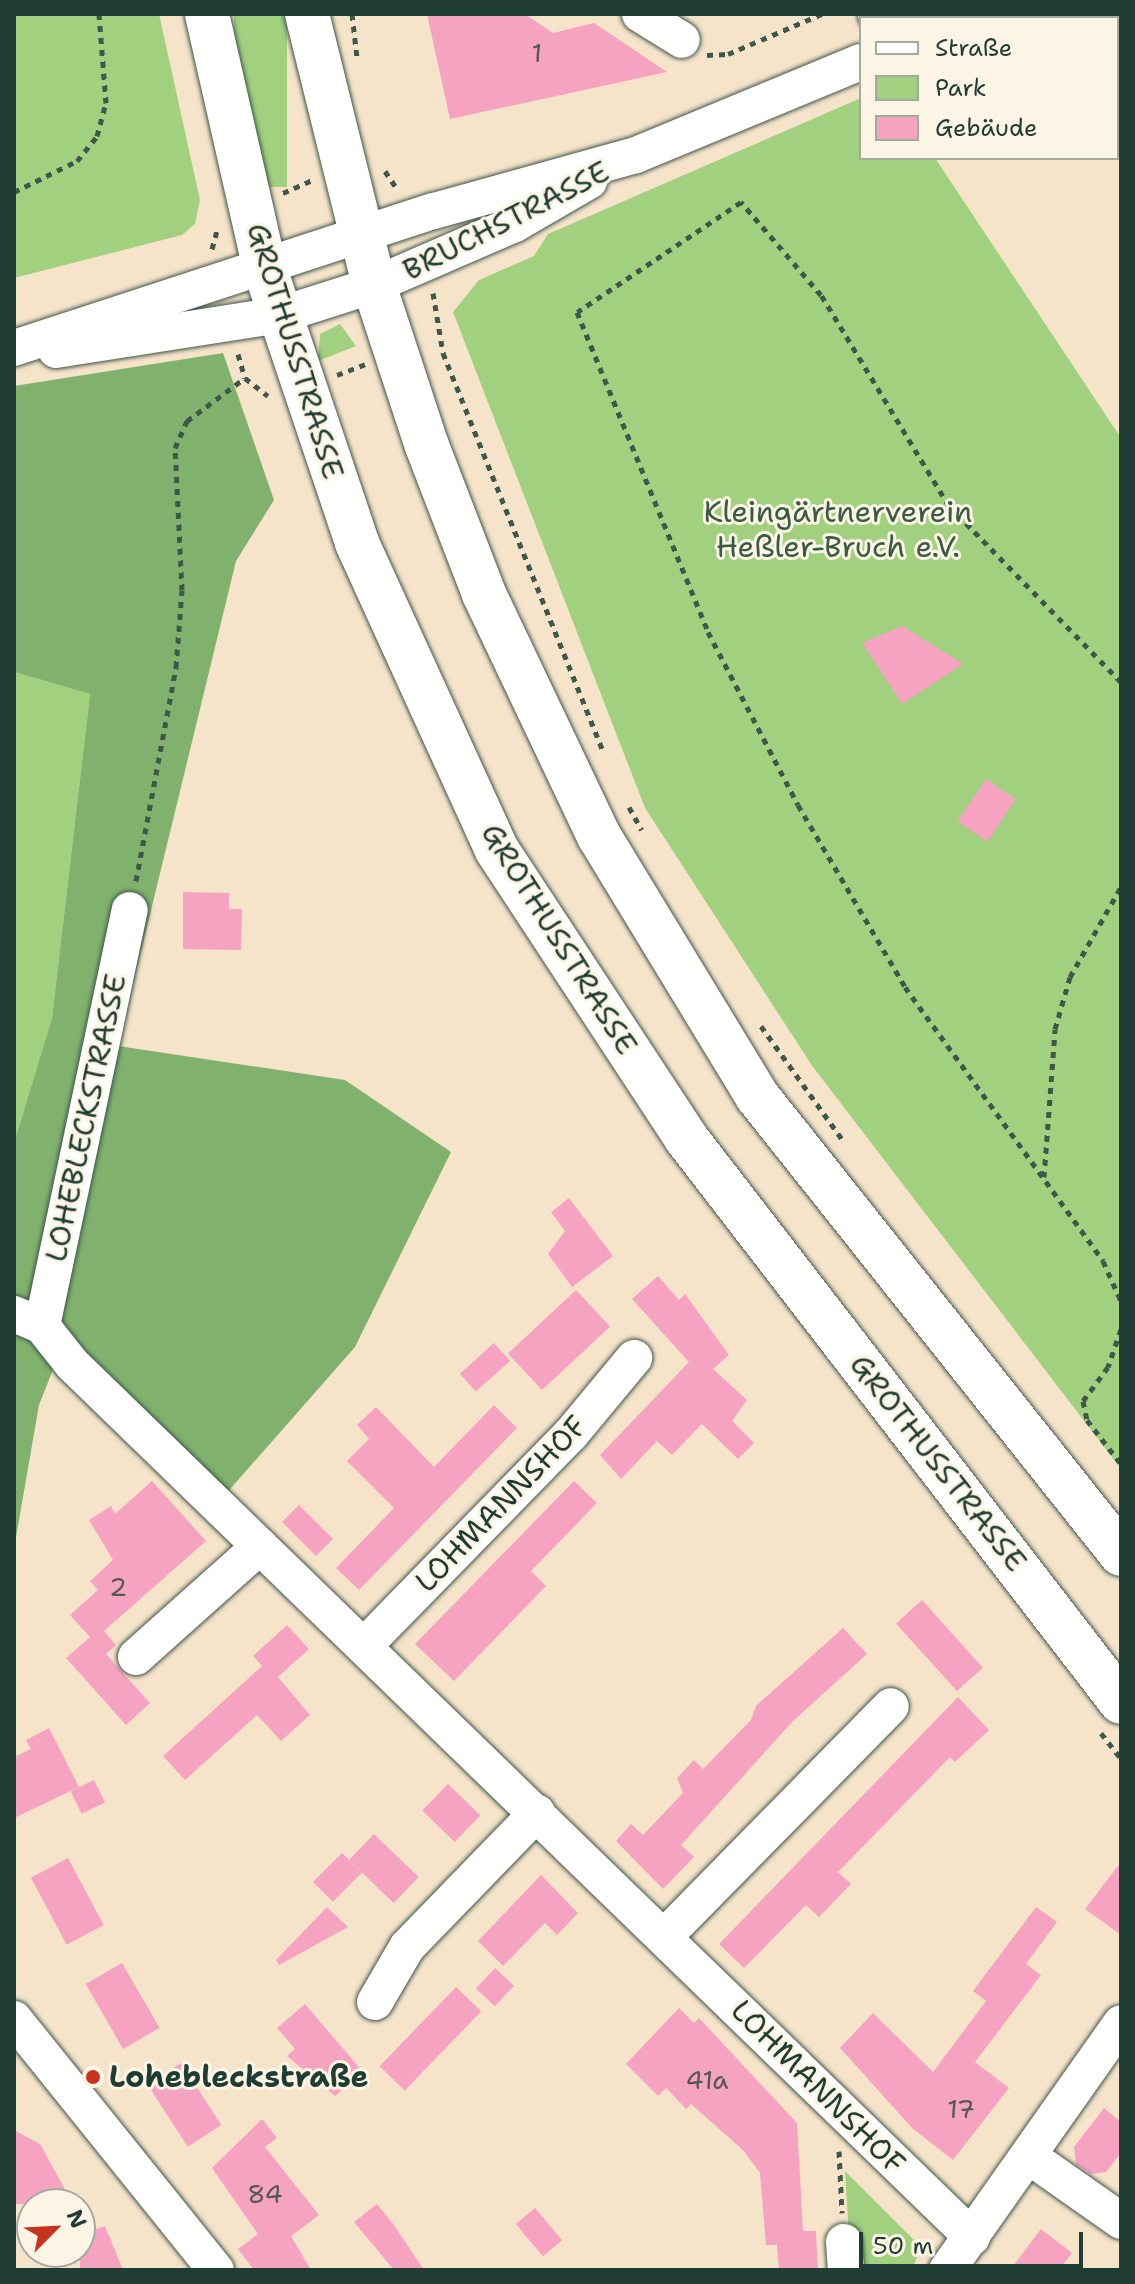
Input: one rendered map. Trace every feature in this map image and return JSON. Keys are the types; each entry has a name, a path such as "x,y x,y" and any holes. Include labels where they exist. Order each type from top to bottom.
{"main road":[{"name":"GROTHUSSTRASSE","path":"207,14 265,269 357,543 497,850 686,1138 1121,1702"},
{"path":"307,14 374,285 484,594 599,836 757,1096 1121,1554"}],"street":[{"path":"640,14 682,40"},
{"name":"BRUCHSTRASSE","path":"14,348 361,237 636,155 859,63"},
{"name":"BRUCHSTRASSE","path":"14,355 280,315 374,285 515,224 636,155"},
{"name":"LOHEBLECKSTRASSE","path":"28,1320 130,910"},
{"name":"LOHMANNSHOF","path":"28,1320 972,2237"},
{"name":"LOHMANNSHOF","path":"364,1646 571,1434 634,1358"},
{"path":"136,1657 260,1546"},
{"path":"665,1936 891,1706"},
{"path":"375,2002 407,1947 537,1813"},
{"path":"14,2019 216,2270"},
{"path":"947,2270 1030,2157 1121,2023"},
{"path":"1030,2157 1121,2221"}],"path":[{"path":"14,192 53,178 97,136 106,103 99,14"},
{"path":"682,40 704,55 728,54 822,14"},
{"path":"276,196 323,175"},
{"path":"1121,682 949,506 821,295 741,202 577,312 708,632 798,805 905,987 1103,1261 1121,1301"},
{"path":"429,280 443,353 609,766"},
{"path":"130,910 176,667 182,590 175,448 187,421 245,378 235,340"},
{"path":"622,794 644,835"},
{"path":"1044,1178 1055,1029 1070,977 1121,887"},
{"path":"756,1019 848,1147"},
{"path":"1121,1329 1108,1367 1083,1401 1087,1420 1121,1464"},
{"path":"845,2256 838,2146 857,2125"}],"green space":[{"path":"14,14 159,14 200,200 195,224 182,235 14,278"},
{"path":"234,14 287,14 287,187 234,187"},
{"name":"Kleingärtnerverein Heßler-Bruch e.V.","path":"859,99 859,160 936,160 1121,438 1121,1469 813,1067 645,808 453,312 479,280 534,256 548,234"},
{"path":"340,324 356,346 318,361 320,334"},
{"path":"223,353 274,500 236,561 118,1046 345,1080 451,1152 355,1347 224,1496 61,1349 39,1405 14,1549 14,1143 52,1018 90,694 14,672 14,386"},
{"path":"14,672 90,694 52,1018 14,1143"},
{"path":"845,2171 921,2247 912,2270 851,2270"}],"building":[{"path":"427,14 525,14 553,33 594,23 667,72 450,119"},
{"path":"902,626 963,664 902,704 862,643"},
{"path":"986,779 1016,799 987,841 957,821"},
{"path":"183,892 229,893 229,909 242,909 241,950 183,949"},
{"path":"569,1198 613,1256 572,1287 548,1254 565,1231 551,1212"},
{"path":"658,1276 679,1300 685,1294 729,1355 713,1369 747,1400 732,1421 754,1443 738,1459 702,1424 672,1455 657,1441 621,1479 600,1455 689,1362 632,1299"},
{"path":"576,1290 610,1327 542,1390 508,1353"},
{"path":"494,1343 510,1361 476,1392 460,1374"},
{"path":"494,1405 517,1428 359,1590 336,1568 394,1508 347,1461 369,1439 357,1425 376,1407 434,1467"},
{"path":"152,1481 206,1541 104,1631 116,1645 106,1654 150,1703 126,1725 66,1658 90,1637 70,1615 98,1590 90,1581 113,1560 89,1520 111,1506 115,1514"},
{"path":"574,1481 597,1503 531,1571 546,1586 454,1681 415,1644"},
{"path":"299,1505 333,1539 316,1556 282,1522"},
{"path":"922,1600 983,1668 957,1691 896,1623"},
{"path":"287,1625 309,1649 278,1677 310,1715 281,1741 257,1715 185,1780 163,1756 262,1666 253,1656"},
{"path":"843,1628 867,1654 793,1721 681,1845 694,1857 663,1889 616,1841 631,1824 643,1835 683,1793 677,1778 694,1760 703,1769 751,1720 756,1706"},
{"path":"958,1697 989,1730 955,1762 950,1757 838,1872 851,1884 819,1917 806,1905 744,1968 719,1944"},
{"path":"49,1728 79,1787 14,1818 14,1757 31,1749 26,1740"},
{"path":"94,1780 105,1802 82,1814 71,1791"},
{"path":"448,1784 480,1815 455,1842 422,1811"},
{"path":"374,1834 419,1877 394,1903 349,1860"},
{"path":"342,1853 362,1873 333,1902 313,1882"},
{"path":"68,1858 104,1925 67,1945 31,1878"},
{"path":"1121,1862 1121,1935 1085,1909"},
{"path":"541,1875 578,1913 557,1935 545,1923 503,1966 478,1941"},
{"path":"327,1907 348,1927 279,1965 276,1960"},
{"path":"1036,1907 1057,1922 1026,1964 1041,1975 975,2062 1009,2088 953,2160 913,2129 840,2048 873,2013 933,2072 986,2001 973,1991"},
{"path":"122,1963 160,2028 123,2049 86,1984"},
{"path":"495,1968 514,1986 495,2006 476,1988"},
{"path":"456,1987 481,2011 405,2090 380,2066"},
{"path":"305,2004 363,2072 335,2096 287,2056 295,2049 277,2028"},
{"path":"679,2008 694,2023 699,2018 797,2123 803,2231 816,2231 818,2270 779,2270 777,2245 766,2245 760,2173 744,2151 691,2104 686,2109 666,2088 658,2096 626,2064"},
{"path":"181,2063 221,2125 188,2147 147,2085"},
{"path":"1104,2108 1121,2122 1121,2153 1106,2172 1091,2174 1076,2164 1074,2147"},
{"path":"262,2119 277,2138 265,2147 319,2215 291,2236 311,2270 254,2270 238,2249 258,2234 212,2168"},
{"path":"14,2130 40,2144 64,2188 16,2188 14,2204"},
{"path":"377,2204 424,2270 394,2270 354,2222"},
{"path":"535,2208 562,2240 543,2256 516,2224"},
{"path":"105,2226 123,2270 80,2270 96,2268 96,2229"},
{"path":"1041,2229 1072,2253 1059,2270 1010,2270"}],"place":[{"name":"Lohebleckstraße","path":"93,2077"}]}
